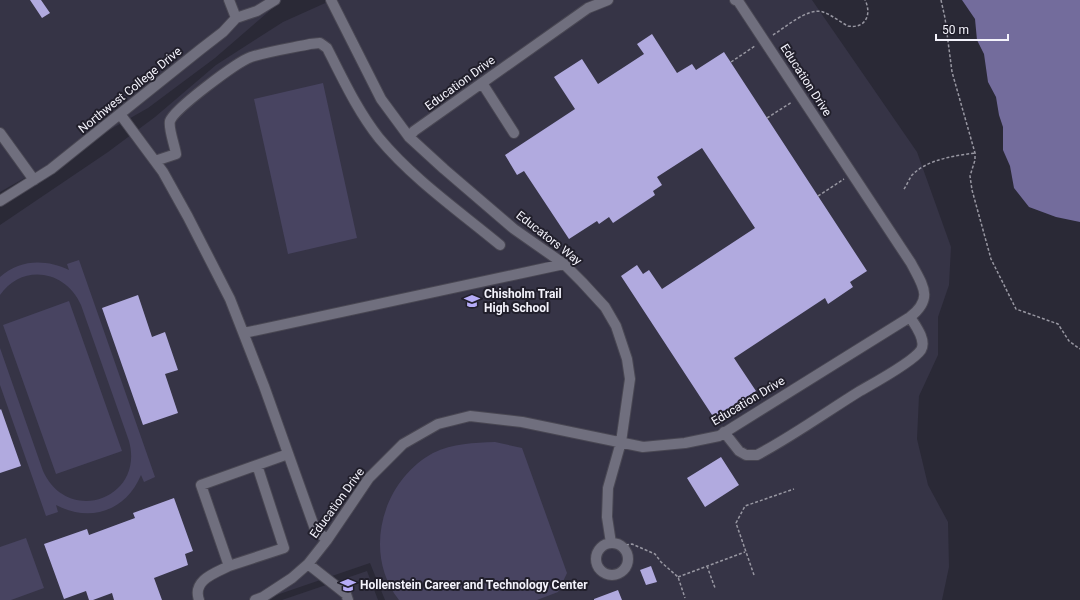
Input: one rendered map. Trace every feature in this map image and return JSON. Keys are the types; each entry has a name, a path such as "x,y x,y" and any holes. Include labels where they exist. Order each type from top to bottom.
{"street":[{"path":"229,0 236,18"},
{"name":"Northwest College Drive","path":"0,201 52,170 223,32 236,18 256,11 275,0"},
{"name":"Educators Way","path":"331,0 381,99 409,137 514,229 564,264 605,306 616,326 624,347 630,379 621,442 608,488 607,518 616,544"},
{"name":"Education Drive","path":"255,600 263,597 292,578 308,564 327,540 369,478 403,444 438,424 470,416 522,422 643,447 685,443 719,436 910,317 918,310 925,298 925,290 911,263 738,2 735,0"},
{"name":"Education Drive","path":"409,137 414,131 588,8 603,1"},
{"path":"155,161 176,154 170,124 173,116 194,96 231,69 251,57 320,43 327,48 350,94 380,139 432,190 500,245"},
{"path":"482,83 514,133"},
{"path":"120,114 163,172 188,216 230,299 244,333 315,529 327,540"},
{"path":"0,133 34,180"},
{"path":"244,333 564,264"},
{"path":"724,432 739,450 746,455 757,455 801,429 902,366 921,350 921,337 910,317"},
{"path":"229,566 201,485 288,454"},
{"path":"199,600 197,594 198,588 203,580 229,566 284,548 257,465"},
{"path":"308,564 346,594 348,600"}],"path":[{"path":"773,35 808,12 819,11 848,26 856,26 865,21 868,15 869,8 865,0"},
{"path":"940,0 952,72 976,157 970,176 972,190 991,259 1016,309 1058,324 1069,341 1080,349"},
{"path":"731,62 756,46"},
{"path":"767,118 793,100"},
{"path":"904,189 912,176 926,166 946,159 975,154"},
{"path":"818,196 844,179"},
{"path":"754,575 736,523 745,506 794,489"},
{"path":"616,544 632,544 652,552 678,577 685,598"},
{"path":"678,577 746,552"},
{"path":"707,566 715,588"}],"shaded area":[{"path":"0,0 282,0 215,58 148,108 0,192"},
{"name":"Chisholm Trail High School","path":"332,0 812,0 917,152 951,247 949,285 938,317 938,355 919,396 917,439 928,485 948,522 949,567 942,600 385,600 370,563 262,600 0,600 0,225 108,152 155,117 216,65 283,22"},
{"path":"962,0 1080,0 1080,222 1056,217 1029,207 1014,188 1010,166 1003,150 1003,127 996,97 988,82 984,54 977,40 975,19"},
{"path":"323,83 357,238 288,254 254,99"},
{"path":"79,260 155,477 144,482 141,475 126,497 116,505 106,510 94,513 82,513 56,505 58,512 46,516 0,385 0,348 43,471 55,488 69,498 85,501 101,498 115,490 126,478 131,461 129,441 81,305 74,293 65,284 55,278 43,275 31,275 20,278 9,285 0,295 0,277 16,267 25,264 42,263 60,266 69,270 67,264"},
{"path":"69,301 122,451 56,474 3,325"},
{"path":"495,442 522,448 567,573 558,592 537,600 399,600 388,581 382,561 380,540 383,519 390,499 401,481 415,465 433,453 448,447 464,444"},
{"path":"26,538 44,588 11,600 0,600 0,547"},
{"name":"Hollenstein Career and Technology Center","path":"367,571 378,600 282,600"}],"building":[{"path":"30,0 41,0 50,13 42,18"},
{"path":"652,34 677,73 692,64 696,70 724,52 867,271 850,282 853,287 828,304 825,298 734,358 756,391 714,418 621,276 637,265 643,274 649,270 662,289 755,228 702,148 657,177 662,185 653,191 655,195 613,223 609,217 599,224 597,221 569,239 524,171 517,175 505,155 575,109 554,77 582,59 598,84 644,54 637,44"},
{"path":"138,295 152,337 165,332 178,370 165,374 178,413 143,425 102,308"},
{"path":"1,409 21,466 0,473 0,410"},
{"path":"721,457 739,485 705,507 687,478"},
{"path":"174,498 193,551 185,554 188,565 154,578 162,600 114,600 112,593 89,600 86,591 64,599 44,544 87,529 89,535 135,518 133,513"},
{"path":"651,566 657,582 646,585 640,570"},
{"path":"618,590 622,600 594,600 594,599"}],"place":[{"name":"Chisholm Trail High School","path":"472,301"},
{"name":"Hollenstein Career and Technology Center","path":"348,585"}]}
